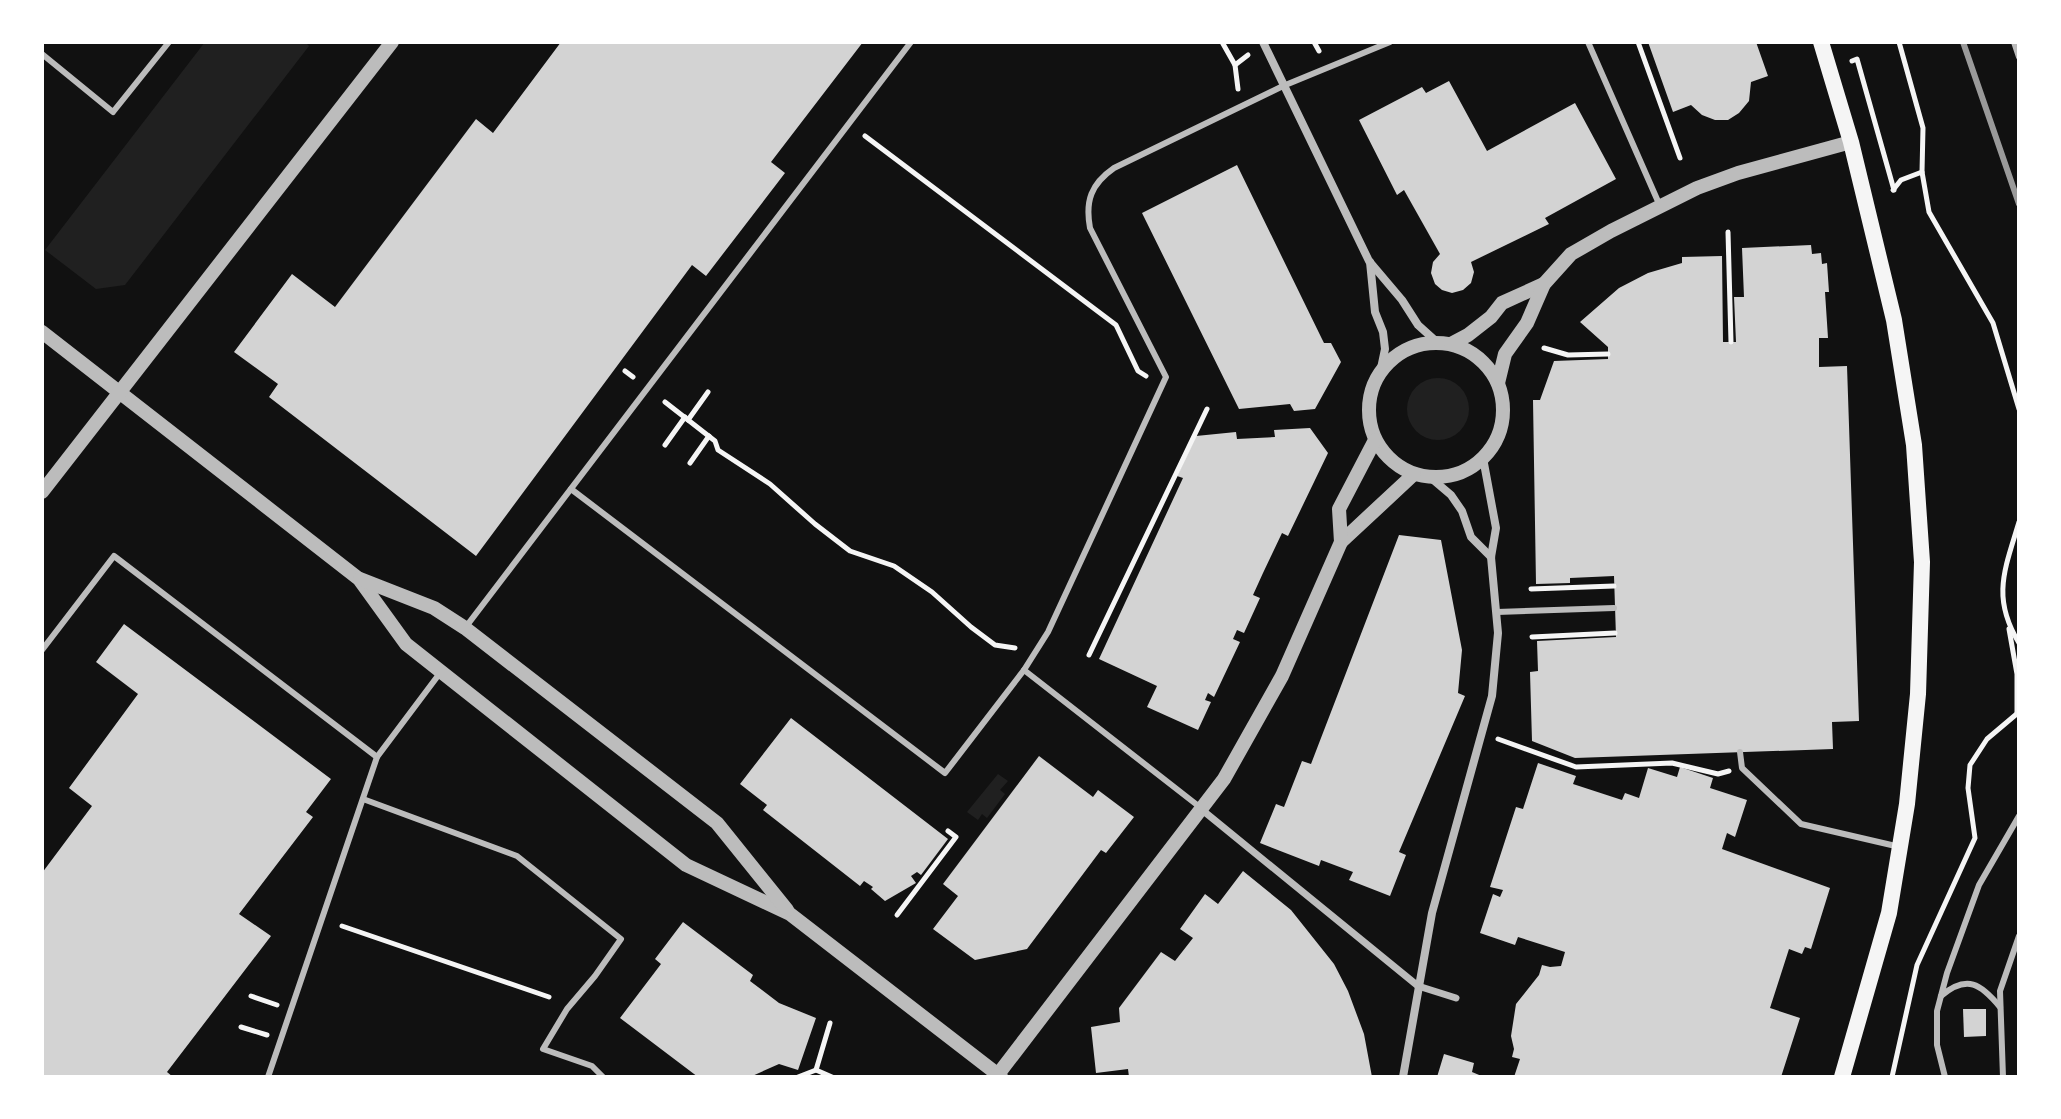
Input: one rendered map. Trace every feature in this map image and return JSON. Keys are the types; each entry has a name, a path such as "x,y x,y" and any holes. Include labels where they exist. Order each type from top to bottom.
{"main road":[{"path":"1821,42 1851,142 1894,320 1914,445 1922,562 1918,694 1907,804 1889,913 1842,1077"}],"street":[{"path":"42,492 392,42"},
{"path":"1263,42 1369,261 1402,300 1418,325 1445,344 1470,352 1487,366 1498,383 1503,403 1502,423 1495,442 1483,458 1468,470 1431,478 1414,474 1385,455 1375,440 1368,408 1385,349 1383,332 1375,312 1369,261"},
{"path":"1498,383 1505,354 1527,323 1544,284 1571,254 1660,206 1738,173 1851,142"},
{"path":"1380,373 1392,359 1408,349 1445,344 1479,326 1502,303 1544,284"},
{"path":"42,332 359,579 406,644 686,865 790,914 998,1076 1224,779 1282,676 1341,542 1414,474"},
{"path":"1341,542 1339,509 1375,440"},
{"path":"1403,1077 1432,913 1492,696 1498,633 1491,557 1496,528 1483,458"},
{"path":"1431,478 1451,495 1462,511 1471,537 1491,557"},
{"path":"359,579 434,608 465,628 717,823 790,914"},
{"path":"1201,809 1418,986 1456,998"}],"lane":[{"path":"42,54 113,112 169,42"},
{"path":"465,628 911,42"},
{"path":"571,489 945,773 1024,670 1048,632 1166,377 1090,228 1086,211 1090,193 1099,178 1283,86 1390,42"},
{"path":"1588,42 1660,206"},
{"path":"2014,42 2019,57"},
{"path":"42,650 114,556 377,757"},
{"path":"1497,612 1614,608"},
{"path":"1024,670 1201,809"},
{"path":"268,1077 377,757 440,673"},
{"path":"1740,752 1742,768 1801,824 1900,847"},
{"path":"363,799 517,856 621,939 567,1009 543,1049 592,1066 603,1077"},
{"path":"1945,1077 1937,1045 1937,1011 1941,996 1979,885 2019,816"},
{"path":"2003,1077 2000,991 2019,936"},
{"path":"1941,996 1950,988 1972,983 1990,995 2000,1007"}],"path":[{"path":"1222,42 1235,65 1238,89"},
{"path":"1314,42 1319,51"},
{"path":"1638,42 1680,158"},
{"path":"1899,42 1923,128 1922,172 1929,212 1993,323 2019,409"},
{"path":"1235,65 1248,55"},
{"path":"1852,61 1857,59 1893,190 1901,180 1922,172"},
{"path":"865,136 1116,325 1138,371 1146,377"},
{"path":"1728,232 1731,342"},
{"path":"1544,348 1568,355 1608,354"},
{"path":"625,371 633,377"},
{"path":"665,445 708,392"},
{"path":"665,402 715,441 718,450 770,484 850,551 894,566 932,592 995,645 1015,648"},
{"path":"1089,655 1207,409"},
{"path":"690,463 709,436"},
{"path":"1892,1077 1917,965 1975,838 1968,788 1970,765 1987,739 2018,713 2017,674 2001,586 2019,522"},
{"path":"1531,589 1614,586"},
{"path":"2008,624 2019,643"},
{"path":"1532,637 1615,633"},
{"path":"1481,733 1576,767 1672,763 1718,774 1742,768"},
{"path":"897,915 956,837 948,831"},
{"path":"342,926 549,997"},
{"path":"251,996 291,1009"},
{"path":"816,1070 830,1023"},
{"path":"241,1027 280,1040"},
{"path":"798,1077 816,1070 832,1077"}],"shaded area":[{"path":"205,42 305,42 309,46 125,285 96,289 45,250"},
{"path":"1438,378 1460,387 1469,409 1460,431 1438,440 1416,431 1407,409 1416,387"},
{"path":"998,774 1008,781 1000,790 1005,794 987,818 982,814 978,820 967,812"}],"building":[{"path":"561,42 863,42 771,162 785,173 706,276 692,265 476,556 269,397 278,384 234,352 292,274 335,307 476,119 493,133"},
{"path":"1648,42 1756,42 1768,76 1751,82 1749,101 1728,120 1715,120 1702,115 1691,105 1673,112"},
{"path":"1449,81 1487,151 1575,103 1616,179 1545,218 1549,224 1471,262 1474,272 1471,283 1463,290 1452,293 1435,284 1431,273 1433,262 1440,254 1404,190 1397,195 1359,120 1422,87 1426,93"},
{"path":"1237,165 1324,343 1331,343 1341,362 1315,409 1294,411 1290,404 1239,409 1142,213"},
{"path":"1811,245 1812,254 1821,253 1822,264 1827,263 1829,292 1825,292 1828,338 1819,338 1819,367 1847,366 1859,721 1832,722 1833,749 1575,758 1532,741 1530,672 1538,671 1537,641 1616,637 1614,576 1570,578 1570,583 1536,584 1533,400 1540,400 1554,361 1608,359 1608,347 1580,322 1619,288 1648,273 1682,263 1682,257 1722,256 1723,342 1736,342 1734,297 1744,297 1742,248"},
{"path":"1310,428 1328,453 1288,536 1282,533 1263,573 1253,595 1260,598 1244,633 1237,630 1233,639 1240,642 1214,697 1208,693 1205,700 1211,702 1198,730 1147,707 1157,686 1099,659 1183,478 1177,476 1196,436 1236,432 1237,439 1275,437 1274,430"},
{"path":"1399,535 1441,540 1462,650 1458,693 1465,696 1399,852 1406,855 1390,896 1349,880 1353,872 1321,860 1319,866 1260,843 1276,804 1284,807 1302,761 1311,764"},
{"path":"124,624 331,779 306,812 313,817 239,914 271,936 167,1072 173,1077 42,1077 42,873 92,806 69,788 138,694 96,662"},
{"path":"791,718 948,839 921,875 917,872 911,876 916,883 885,901 871,889 873,887 864,881 860,886 763,810 767,805 740,784"},
{"path":"1039,756 1093,797 1098,790 1134,817 1106,853 1101,850 1027,949 975,960 933,929 958,896 943,884"},
{"path":"1538,763 1576,776 1573,784 1622,800 1625,793 1639,798 1648,768 1677,777 1680,767 1713,778 1710,788 1747,800 1735,837 1727,833 1722,849 1830,888 1811,949 1805,947 1802,954 1789,949 1770,1008 1800,1018 1781,1077 1514,1077 1520,1059 1512,1057 1511,1036 1516,1004 1539,975 1542,965 1561,966 1565,952 1518,937 1515,945 1480,933 1493,894 1500,897 1503,890 1490,887 1516,807 1523,809"},
{"path":"1243,871 1291,910 1334,964 1364,1034 1372,1077 1129,1077 1128,1069 1096,1073 1091,1027 1120,1022 1119,1008 1161,952 1175,961 1193,938 1180,929 1205,894 1218,904"},
{"path":"683,922 753,975 750,981 779,1003 816,1018 798,1070 779,1064 750,1077 698,1077 620,1018 661,964 655,959"},
{"path":"1963,1009 1986,1009 1986,1036 1964,1037"},
{"path":"1444,1054 1474,1063 1472,1072 1484,1077 1437,1077"}],"railway":[{"path":"1963,42 2019,204"}]}
